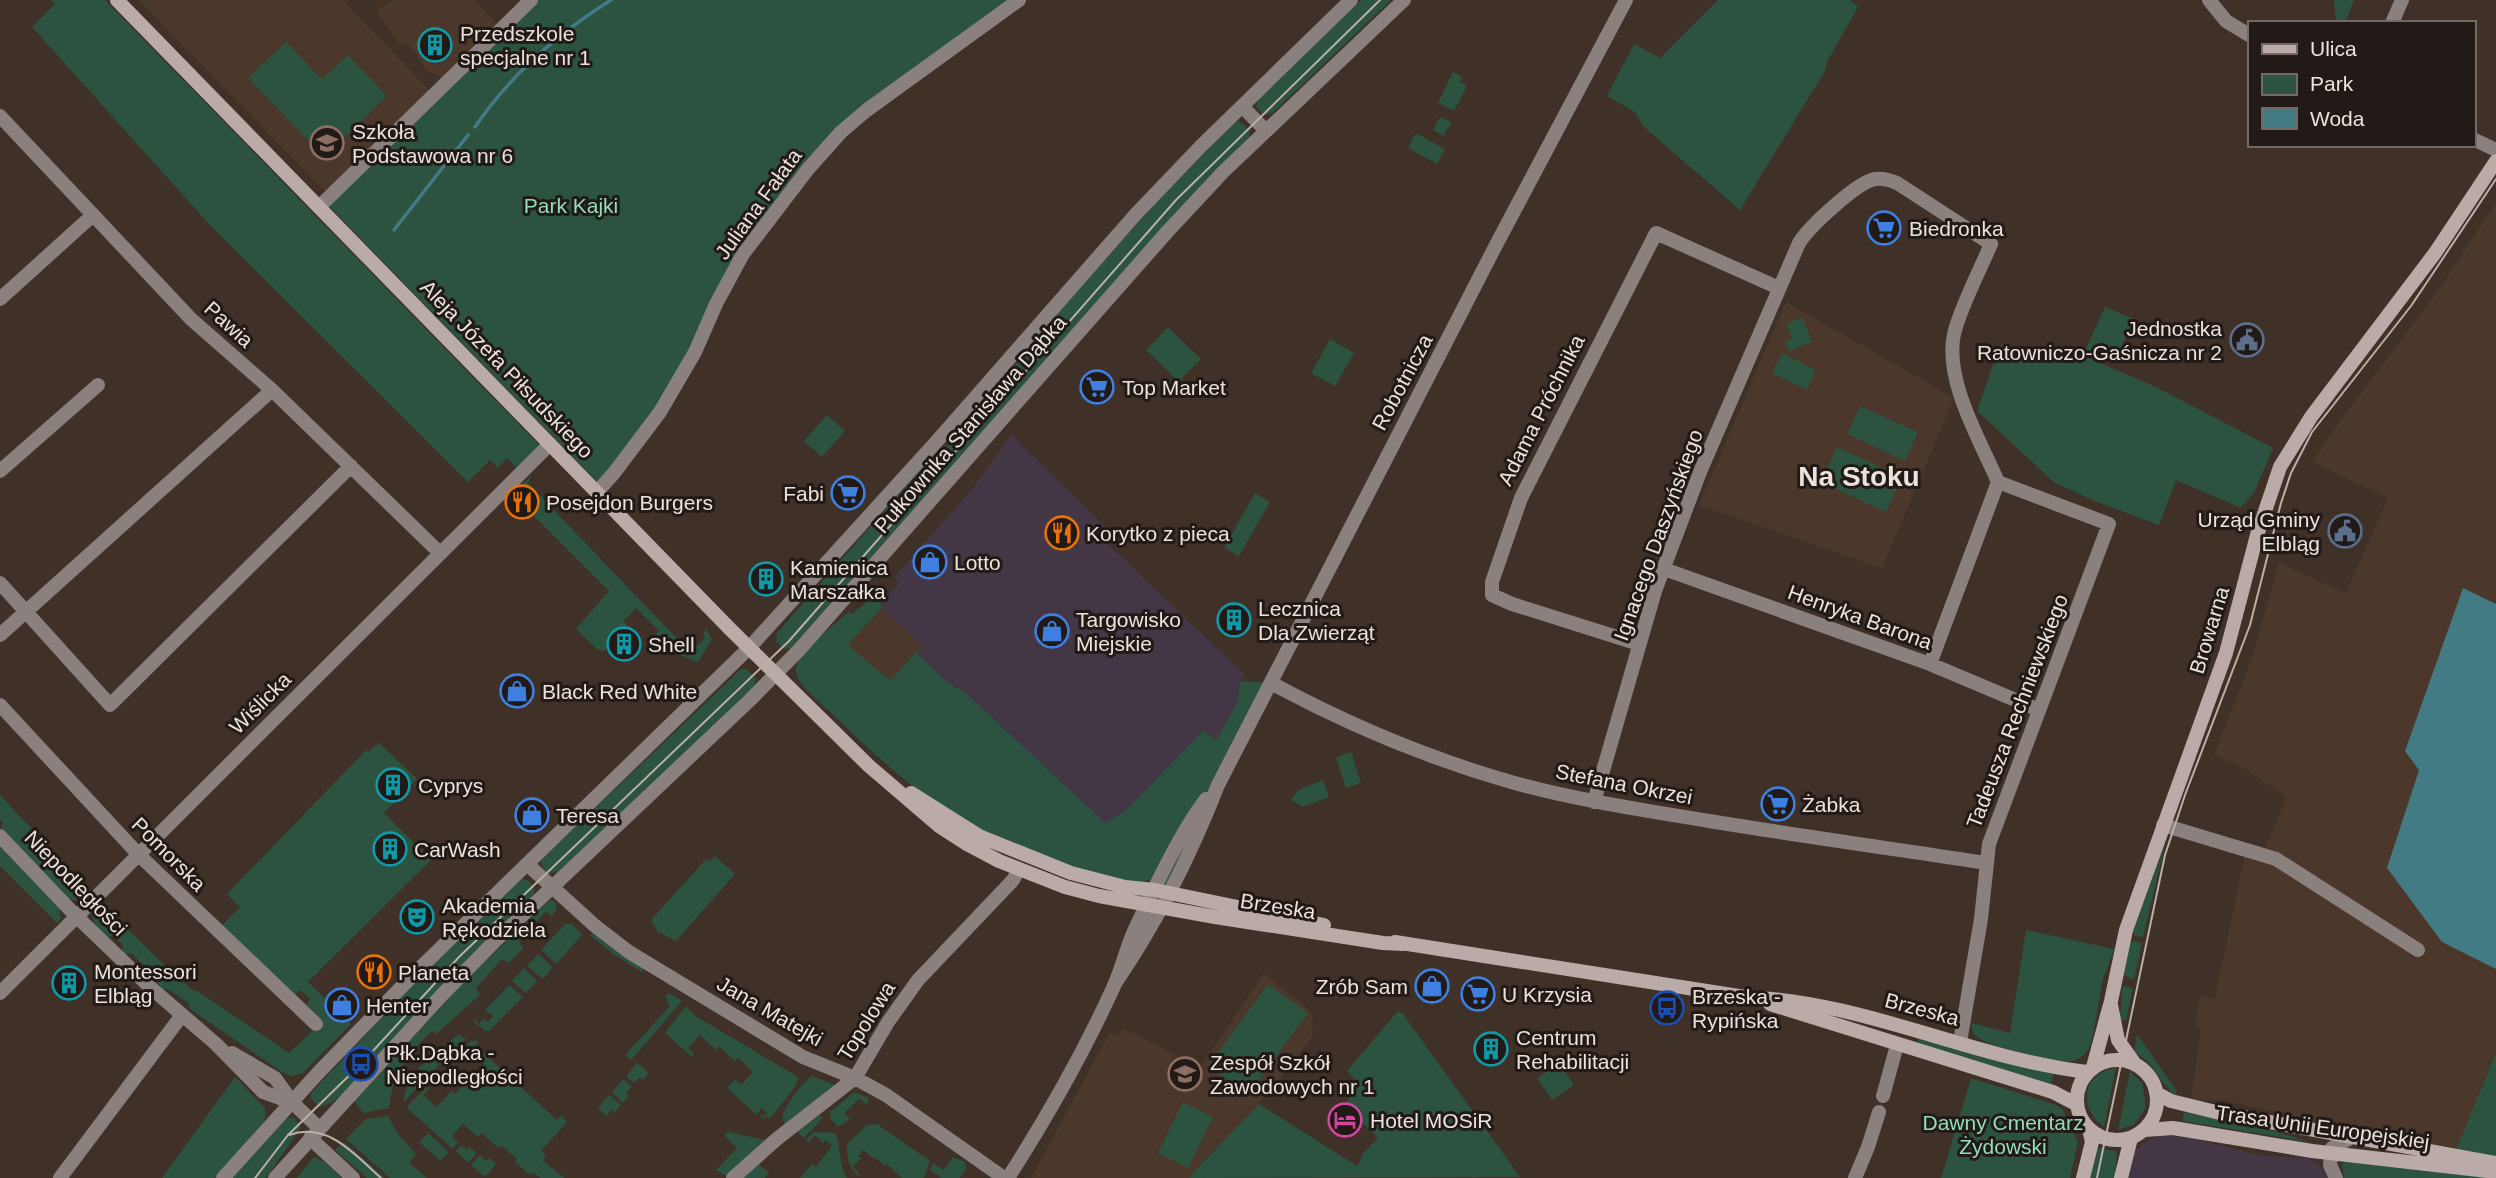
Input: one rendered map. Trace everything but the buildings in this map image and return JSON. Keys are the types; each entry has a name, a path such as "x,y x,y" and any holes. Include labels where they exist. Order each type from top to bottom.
{"main road":[{"name":"Aleja Józefa Piłsudskiego","path":"117,0 749,648 898,793 950,834 1019,869 1065,887 1147,905"},
{"name":"Browarna","path":"2090,1069 2111,1001 2126,930 2226,653 2256,535 2280,467 2314,414 2435,253 2496,161"},
{"name":"Aleja Józefa Piłsudskiego","path":"869,766 959,825 999,845 1088,878 1125,887 1162,891"},
{"name":"Brzeska","path":"1162,891 1403,944 1745,997 1778,998 1837,1009 2036,1063 2090,1069"},
{"name":"Brzeska","path":"1147,905 1403,944"},
{"name":"Brzeska","path":"1745,997 2053,1092 2076,1104"},
{"name":"Browarna","path":"2111,1001 2119,1040 2135,1064"},
{"path":"2113,1062 2135,1064 2151,1078 2157,1093 2156,1110 2144,1130 2131,1138 2112,1140 2101,1137 2082,1120 2076,1104 2078,1088 2090,1069 2113,1062"},
{"name":"Trasa Unii Europejskiej","path":"2157,1093 2171,1101 2191,1106 2496,1163"},
{"name":"Trasa Unii Europejskiej","path":"2144,1130 2172,1128 2330,1153 2496,1172"},
{"path":"2083,1178 2092,1142 2089,1129"},
{"path":"2121,1178 2131,1138"}],"street":[{"path":"319,207 531,0"},
{"name":"Juliana Fałata","path":"597,492 660,412 695,352 721,293 743,254 808,169 841,132 867,110 1019,0"},
{"name":"Pułkownika Stanisława Dąbka","path":"223,1178 318,1073 409,979 749,648 938,440 1135,215 1241,106 1351,0"},
{"name":"Pułkownika Stanisława Dąbka","path":"275,1178 440,997 776,674 1223,172 1404,0"},
{"name":"Robotnicza","path":"1114,985 1147,905 1162,891 1201,827 1218,785 1496,245 1626,0"},
{"path":"2209,0 2225,21 2248,34"},
{"path":"2393,21 2402,0"},
{"path":"1241,106 1266,131"},
{"name":"Pawia","path":"0,116 205,332 272,390 440,553"},
{"path":"2475,140 2496,150"},
{"name":"Ignacego Daszyńskiego","path":"1594,802 1655,591 1700,472 1779,288 1806,232 1863,184 1875,179 1885,179 1902,186 1991,244 1955,332 1952,348 1960,394 1998,482"},
{"path":"0,299 93,215"},
{"name":"Adama Próchnika","path":"1639,644 1496,598 1491,591 1492,582 1516,507 1656,233 1779,288"},
{"path":"0,471 98,385"},
{"path":"0,635 272,390"},
{"name":"Wiślicka","path":"0,993 550,444"},
{"path":"0,583 110,705 351,466"},
{"path":"1930,664 1998,482"},
{"name":"Tadeusza Rechniewskiego","path":"1960,1042 1981,919 1989,844 2109,524 1998,482"},
{"name":"Henryka Barona","path":"1664,569 1930,664 2039,710"},
{"name":"Stefana Okrzei","path":"1271,683 1343,719 1426,754 1510,782 1594,802 1987,863"},
{"name":"Pomorska","path":"0,705 139,855 316,1024"},
{"path":"2163,825 2276,859 2418,950"},
{"name":"Niepodległości","path":"0,836 76,916 216,1044 263,1092 293,1103 314,1133 353,1178"},
{"name":"Jana Matejki","path":"527,864 551,888 629,952 803,1057 855,1078 886,1095 1006,1178"},
{"name":"Topolowa","path":"733,1178 778,1138 855,1078 888,1022 918,980 1013,880 1019,869"},
{"name":"Robotnicza","path":"1006,1178 1039,1127 1114,985 1146,938 1162,908 1162,891"},
{"path":"60,1178 182,1015"},
{"path":"1883,1096 1897,1045"},
{"path":"1855,1178 1879,1112"},
{"path":"2336,1178 2330,1164 2330,1153 2334,1145 2352,1137"}],"shaded area":[{"name":"Szkoła Podstawowa nr 6","path":"138,0 343,0 429,90 327,193"},
{"path":"394,0 474,0 496,23 442,78 427,71 407,42 400,45 376,10"},
{"path":"2496,203 2496,604 2463,589 2419,770 2387,868 2442,942 2496,969 2496,1052 2455,1152 2328,1127 2221,1100 2191,1100 2201,1028 2195,1025 2200,996 2215,999 2245,853 2249,843 2265,848 2287,797 2244,768 2214,755 2252,658 2279,563 2346,593 2388,498 2313,462 2335,428 2438,291"},
{"path":"1786,302 1954,398 1882,568 1699,505"},
{"name":"Targowisko Miejskie","path":"1011,435 1114,535 1107,543 1245,675 1240,681 1238,701 1216,740 1203,731 1125,811 1104,823 967,694 947,682 916,652 921,645 881,609 881,604 899,583 894,578 973,488"},
{"path":"881,609 922,645 890,681 848,645"},
{"name":"Zespół Szkół Zawodowych nr 1","path":"1264,973 1312,1012 1313,1036 1259,1104 1190,1178 1031,1178 1110,1032 1118,1037 1123,1028 1200,1068"},
{"path":"2161,1135 2191,1138 2263,1156 2309,1158 2321,1166 2329,1178 2128,1178 2134,1152 2145,1141"}],"green space":[{"path":"51,0 105,0 544,450 522,473 507,458 498,468 490,460 468,482 209,224 32,27 55,4"},
{"name":"Park Kajki","path":"531,0 1019,0 867,110 764,224 695,352 602,487 325,202"},
{"path":"1361,0 1391,0 1277,109 1264,115 1256,106 1259,97"},
{"path":"1718,0 1850,0 1858,7 1828,60 1825,71 1740,210 1644,127 1635,112 1607,96 1634,44 1660,58"},
{"path":"2334,0 2354,0 2346,21 2336,21"},
{"path":"286,42 322,79 348,55 387,96 324,157 248,78"},
{"path":"1453,72 1462,77 1460,82 1467,86 1454,111 1438,103"},
{"path":"1440,117 1451,122 1444,136 1433,130"},
{"path":"1239,121 1250,130 1249,137 1212,173 791,648 784,649 776,641 777,633 929,460 937,458 1005,379 1028,347 1165,192 1233,123"},
{"path":"1416,133 1445,149 1437,164 1408,148"},
{"path":"2105,307 2134,319 2114,363 2085,351"},
{"path":"1802,317 1812,342 1789,351 1785,342 1792,338 1786,324"},
{"path":"1168,327 1201,359 1179,382 1146,350"},
{"path":"1330,339 1354,353 1335,386 1311,373"},
{"path":"2000,345 2077,353 2158,388 2273,448 2254,493 2241,508 2176,480 2159,525 2055,483 1977,411"},
{"path":"1782,353 1816,370 1807,390 1772,373"},
{"path":"1860,406 1918,432 1905,461 1847,434"},
{"path":"827,415 845,431 822,457 804,441"},
{"path":"1837,447 1902,477 1886,512 1821,482"},
{"path":"532,475 528,483 686,648 705,639 703,636 706,629 712,639 698,662 667,650 655,639 659,631 636,608 624,621 629,630 618,636 620,641 603,651 597,649 576,629 609,591 531,513 540,503 529,491 519,487"},
{"path":"1255,493 1270,502 1239,556 1224,548"},
{"path":"873,597 881,604 881,609 848,645 890,680 916,652 947,682 967,694 1105,823 1126,810 1203,731 1216,740 1238,701 1240,681 1271,683 1166,885 1148,880 1122,883 1103,878 1010,845 976,828 909,783 808,692 799,681 796,670 802,655 835,623 849,612 852,614"},
{"path":"741,669 747,669 756,679 749,692 559,871 549,874 542,866 541,860"},
{"path":"379,743 417,779 384,813 431,860 308,982 351,1024 303,1073 291,1076 190,1009 188,1003 168,989 162,989 155,983 160,980 132,954 125,954 122,951 123,945 114,936 107,937 94,925 91,913 99,901 194,991 289,1053 323,1021 306,1004 310,999 300,990 290,1000 217,931 240,907 227,894 366,750 368,752"},
{"path":"1351,752 1361,783 1346,788 1336,757"},
{"path":"1323,780 1329,797 1302,807 1291,800 1298,790"},
{"path":"0,795 91,892 80,900 66,898 1,827 3,823 0,819"},
{"path":"2166,841 2143,937 2135,936 2133,932"},
{"path":"0,845 59,907 61,918 57,923 0,866"},
{"path":"715,856 735,874 676,941 658,932 651,920 706,859 709,862"},
{"path":"522,879 532,884 534,895 437,992 344,1093 320,1107 311,1099 311,1093 422,975"},
{"path":"552,900 557,908 552,916 546,911 519,941 523,948 509,963 502,959 476,988 480,995 436,1034 432,1031 415,1048 398,1075 389,1108 363,1113 354,1101 464,982"},
{"path":"565,924 572,924 582,935 556,964 541,950"},
{"path":"2026,930 2114,949 2103,979 2091,1044 2084,1055 2076,1060 2053,1060 2008,1049 1984,1041 1972,1031 1971,1023 2010,1033"},
{"path":"593,931 644,968 642,972 591,936"},
{"path":"2134,941 2142,943 2134,980 2124,975 2130,944"},
{"path":"538,954 553,967 543,979 527,966"},
{"path":"524,968 537,981 526,993 512,981"},
{"path":"1268,984 1308,1013 1248,1095 1208,1066"},
{"path":"509,985 523,997 486,1031 473,1021 475,1019 479,1024 484,1019 488,1022 493,1016 485,1010"},
{"path":"2122,988 2133,988 2126,1020 2120,1020"},
{"path":"669,993 682,1001 631,1060 625,1055 670,1006 665,996"},
{"path":"686,1006 694,1015 798,1077 796,1086 771,1117 760,1118 767,1113 762,1108 757,1115 727,1088 735,1079 741,1085 753,1072 738,1058 734,1061 719,1046 716,1050 700,1035 688,1048 694,1054 692,1057 665,1033"},
{"path":"1398,1011 1403,1014 1520,1177 1190,1178 1259,1104 1357,1166 1364,1152 1378,1138 1344,1105 1360,1085 1347,1071"},
{"path":"459,1034 466,1039 440,1065 434,1058 439,1066 424,1081 419,1076 423,1082 403,1103 416,1072"},
{"path":"2137,1034 2176,1090 2176,1095 2148,1062 2134,1052"},
{"path":"1919,1037 2054,1074 2051,1084 1917,1043"},
{"path":"471,1041 479,1042 476,1046 557,1120 561,1115 567,1122 541,1151 546,1156 543,1161 565,1178 540,1178 533,1172 530,1175 501,1145 498,1148 482,1133 478,1137 463,1124 452,1136 458,1142 453,1149 408,1109 408,1105 427,1087 429,1089 423,1095 437,1107 451,1091 455,1094 486,1066 473,1053 467,1060 459,1053"},
{"path":"2496,1052 2496,1159 2455,1152"},
{"path":"637,1063 649,1073 643,1080 640,1077 634,1083 626,1076"},
{"path":"1559,1063 1574,1085 1552,1100 1537,1078"},
{"path":"2116,1068 2104,1127 2090,1111 2087,1093 2096,1077 2104,1071"},
{"path":"2130,1071 2142,1083 2146,1107 2135,1124 2118,1130"},
{"path":"812,1076 838,1086 785,1125 782,1117 787,1106"},
{"path":"235,1077 264,1107 266,1113 263,1123 215,1178 162,1178"},
{"name":"Dawny Cmentarz Żydowski","path":"1971,1078 2056,1105 2063,1110 2078,1142 2070,1178 1941,1178"},
{"path":"623,1079 632,1087 626,1093 629,1096 623,1103 612,1092"},
{"path":"854,1092 869,1098 867,1105 859,1099 844,1113 850,1119 838,1127 831,1119 830,1112"},
{"path":"609,1095 621,1105 606,1116 598,1108"},
{"path":"1183,1102 1213,1117 1188,1168 1158,1153"},
{"path":"2185,1112 2274,1131 2309,1142 2182,1121"},
{"path":"820,1115 823,1118 804,1138 797,1132"},
{"path":"388,1116 398,1134 416,1154 409,1163 427,1178 390,1178 346,1139 366,1119"},
{"path":"286,1118 294,1118 300,1129 266,1178 231,1178"},
{"path":"877,1124 930,1161 924,1178 902,1178 887,1164 885,1166 863,1150 858,1156 861,1158 853,1167 860,1174 858,1176 849,1162 847,1144 867,1125"},
{"path":"728,1132 765,1140 727,1176 716,1170 737,1148 724,1136"},
{"path":"814,1132 835,1133 847,1178 800,1178 812,1164 816,1167 832,1146 826,1140 823,1143 815,1135 808,1143 806,1140"},
{"path":"428,1133 449,1152 441,1161 419,1142"},
{"path":"344,1142 385,1178 367,1178 335,1150"},
{"path":"461,1145 467,1150 470,1147 477,1153 468,1163 456,1151"},
{"path":"2102,1147 2117,1151 2115,1178 2090,1178 2098,1149"},
{"path":"480,1155 486,1161 489,1158 496,1164 485,1177 471,1165"},
{"path":"314,1157 325,1162 341,1178 297,1178"},
{"path":"953,1157 965,1162 966,1168 960,1178 942,1178 930,1170 933,1163 944,1170"},
{"path":"2345,1162 2496,1178 2344,1178 2342,1164"},
{"path":"758,1163 769,1173 765,1178 742,1178"}],"water":[{"path":"2463,588 2496,604 2496,969 2442,942 2387,868 2419,770 2405,751"}],"waterway":[{"path":"475,127 504,90 536,56 611,0"},
{"path":"394,230 468,135"}],"tram line":[{"path":"255,1178 288,1135 361,1064 459,957 789,641 1176,200 1380,0"},
{"path":"2097,1178 2165,855 2250,625 2291,473 2312,432 2411,306 2496,179"},
{"path":"289,1135 303,1132 328,1136 351,1151 381,1178"}],"place":[{"name":"Przedszkole specjalne nr 1","path":"435,45"},
{"name":"Szkoła Podstawowa nr 6","path":"327,143"},
{"name":"Biedronka","path":"1884,228"},
{"name":"Jednostka Ratowniczo-Gaśnicza nr 2","path":"2247,340"},
{"name":"Top Market","path":"1097,387"},
{"name":"Fabi","path":"848,493"},
{"name":"Posejdon Burgers","path":"522,502"},
{"name":"Urząd Gminy Elbląg","path":"2345,531"},
{"name":"Korytko z pieca","path":"1062,533"},
{"name":"Lotto","path":"930,562"},
{"name":"Kamienica Marszałka","path":"766,579"},
{"name":"Lecznica Dla Zwierząt","path":"1234,620"},
{"name":"Targowisko Miejskie","path":"1052,631"},
{"name":"Shell","path":"624,644"},
{"name":"Black Red White","path":"517,691"},
{"name":"Cyprys","path":"393,785"},
{"name":"Żabka","path":"1778,804"},
{"name":"Teresa","path":"532,815"},
{"name":"CarWash","path":"390,849"},
{"name":"Akademia Rękodziela","path":"417,917"},
{"name":"Planeta","path":"374,972"},
{"name":"Montessori Elbląg","path":"69,983"},
{"name":"Zrób Sam","path":"1432,986"},
{"name":"U Krzysia","path":"1478,994"},
{"name":"Henter","path":"342,1005"},
{"name":"Brzeska - Rypińska","path":"1667,1008"},
{"name":"Centrum Rehabilitacji","path":"1491,1049"},
{"name":"Płk.Dąbka - Niepodległości","path":"361,1064"},
{"name":"Zespół Szkół Zawodowych nr 1","path":"1185,1074"},
{"name":"Hotel MOSiR","path":"1345,1120"}],"district":[{"name":"Na Stoku","path":"1859,476"}]}
